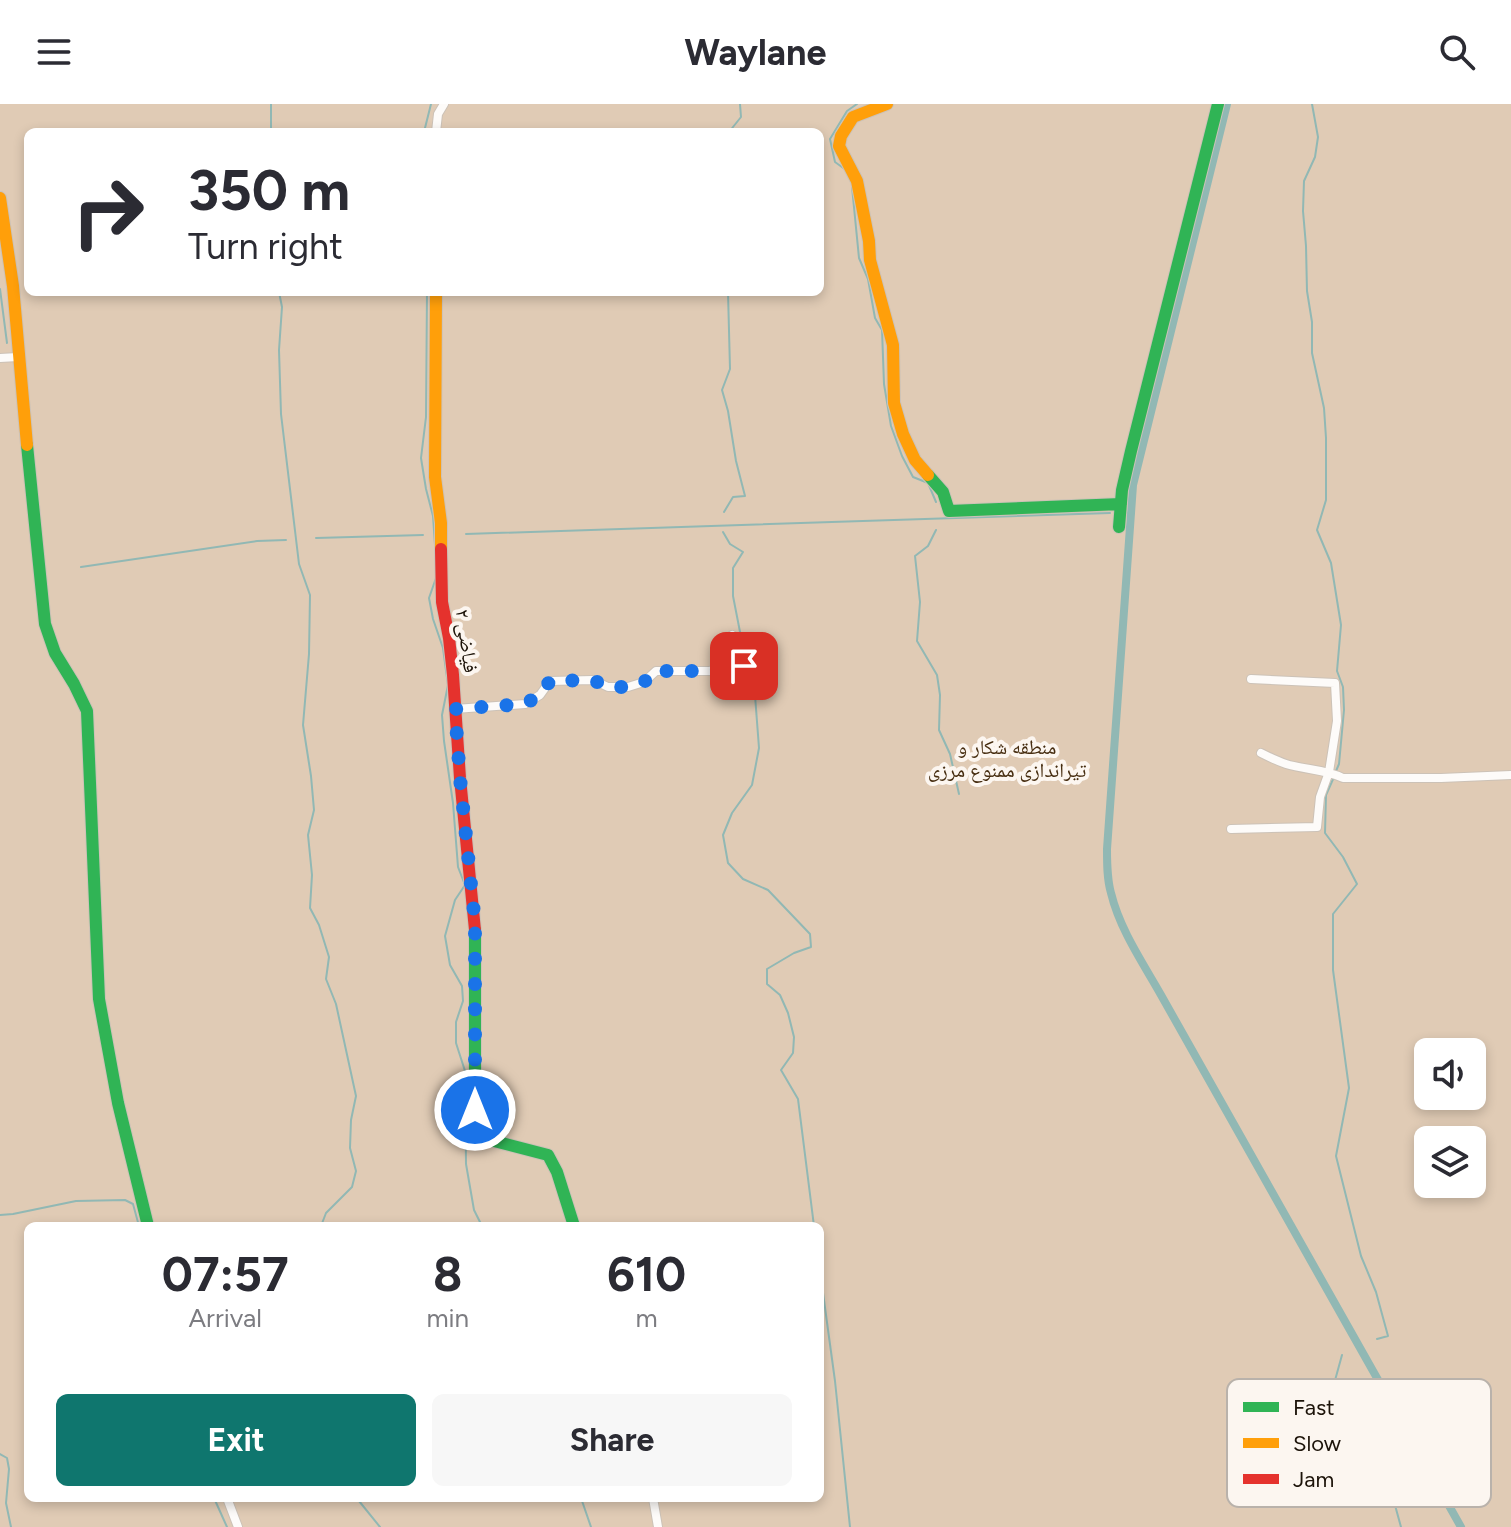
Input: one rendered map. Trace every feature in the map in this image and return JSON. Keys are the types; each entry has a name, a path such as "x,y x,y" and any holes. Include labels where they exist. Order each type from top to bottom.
{"street":[{"path":"436,128 438,114 444,104"},
{"path":"887,104 853,117 841,136 839,146 857,181 870,260 893,345 894,403 915,460 943,492 949,511 1121,504"},
{"path":"1119,527 1122,490 1131,451 1218,104"},
{"path":"0,198 13,286 45,624 55,653 87,711 99,999 118,1103 147,1222"},
{"name":"فیاضی ۲","path":"436,296 435,477 441,523 442,602 449,638 475,923 475,1110 482,1134 495,1143 515,1145 548,1155 553,1160 573,1222"},
{"path":"0,358 18,357"},
{"path":"455,709 525,704 540,695 550,681 593,680 608,687 628,687 644,682 656,671 709,671 744,666 732,635"},
{"path":"1231,829 1317,827 1320,797 1333,774 1337,721 1335,683 1251,679"},
{"path":"1261,753 1284,763 1343,778 1511,775"},
{"path":"229,1502 238,1527"},
{"path":"654,1502 658,1527"}],"green space":[{"name":"منطقه شکار و تیراندازی ممنوع مرزی","path":"0,104 1511,104 1511,1527 0,1527"}],"waterway":[{"path":"271,104 271,128"},
{"path":"425,128 431,104"},
{"path":"732,128 741,117 740,104"},
{"path":"846,170 835,162 830,139 847,111 857,104"},
{"path":"1227,104 1133,485 1107,866 1115,907 1133,946 1377,1379"},
{"path":"1312,104 1318,137 1315,157 1304,181 1303,211 1312,353 1324,408 1326,438 1326,500 1317,530 1331,563 1341,625 1337,671 1343,687 1344,710 1336,771"},
{"path":"852,187 859,258 868,279 875,318 882,330 884,384 891,426 913,477 928,483 936,502"},
{"path":"0,289 7,343"},
{"path":"280,296 281,414 299,564 310,595 303,725 314,810 308,835 312,875 310,908 329,957 326,979 336,1004 356,1096 351,1120 350,1148 356,1171 352,1187 326,1213 323,1222"},
{"path":"427,296 426,417 421,458 433,516 435,545"},
{"path":"724,512 733,497 745,496 722,390 730,369 728,296"},
{"path":"466,534 1110,513"},
{"path":"936,530 928,546 915,556 920,602 917,641 937,675 939,730 950,754 959,794"},
{"path":"723,532 730,544 743,552 733,568 733,596 741,637 753,669 759,748 752,785 732,813 723,835 728,863 743,879 768,890 810,934 811,947 767,969 767,984 780,995 794,1037 793,1053 781,1070 798,1099 813,1222"},
{"path":"316,538 423,535"},
{"path":"81,567 257,541 286,540"},
{"path":"436,567 436,578 429,598 443,648 448,685 442,715 444,741 458,867 465,885 455,900 445,936 450,965 462,986 463,1001 456,1022 456,1043 465,1071 466,1164 474,1210 480,1222"},
{"path":"1334,777 1326,795 1325,833 1343,857 1357,884 1333,914 1333,970 1349,1088 1336,1156 1361,1256 1376,1292 1388,1336 1377,1339"},
{"path":"0,1215 76,1201 125,1200 133,1204 138,1222"},
{"path":"824,1300 850,1527"},
{"path":"1335,1379 1342,1355"},
{"path":"0,1454 7,1458 9,1469 6,1503 11,1527"},
{"path":"216,1502 227,1527"},
{"path":"360,1502 380,1527"},
{"path":"582,1502 591,1527"},
{"path":"1396,1507 1401,1527"},
{"path":"1450,1507 1461,1527"}],"traffic: fast":[{"path":"1119,527 1122,490 1131,451 1218,104"},
{"path":"27,445 45,624 55,653 87,711 99,999 118,1103 147,1222"},
{"path":"928,475 943,492 949,511 1121,504"},
{"path":"475,930 475,1110 478,1125 482,1133 494,1141 548,1155 557,1172 573,1222"}],"traffic: slow":[{"path":"887,104 853,117 841,136 839,146 857,181 870,260 893,345 894,403 915,460 928,475"},
{"path":"0,198 13,286 27,445"},
{"path":"436,296 435,477 441,549"}],"traffic: jam":[{"path":"441,549 442,602 453,675 475,930"}],"route":[{"path":"475,1110 475,923 455,709 525,704 540,695 550,681 593,680 608,687 628,687 644,682 656,671 709,671 744,666"}]}
